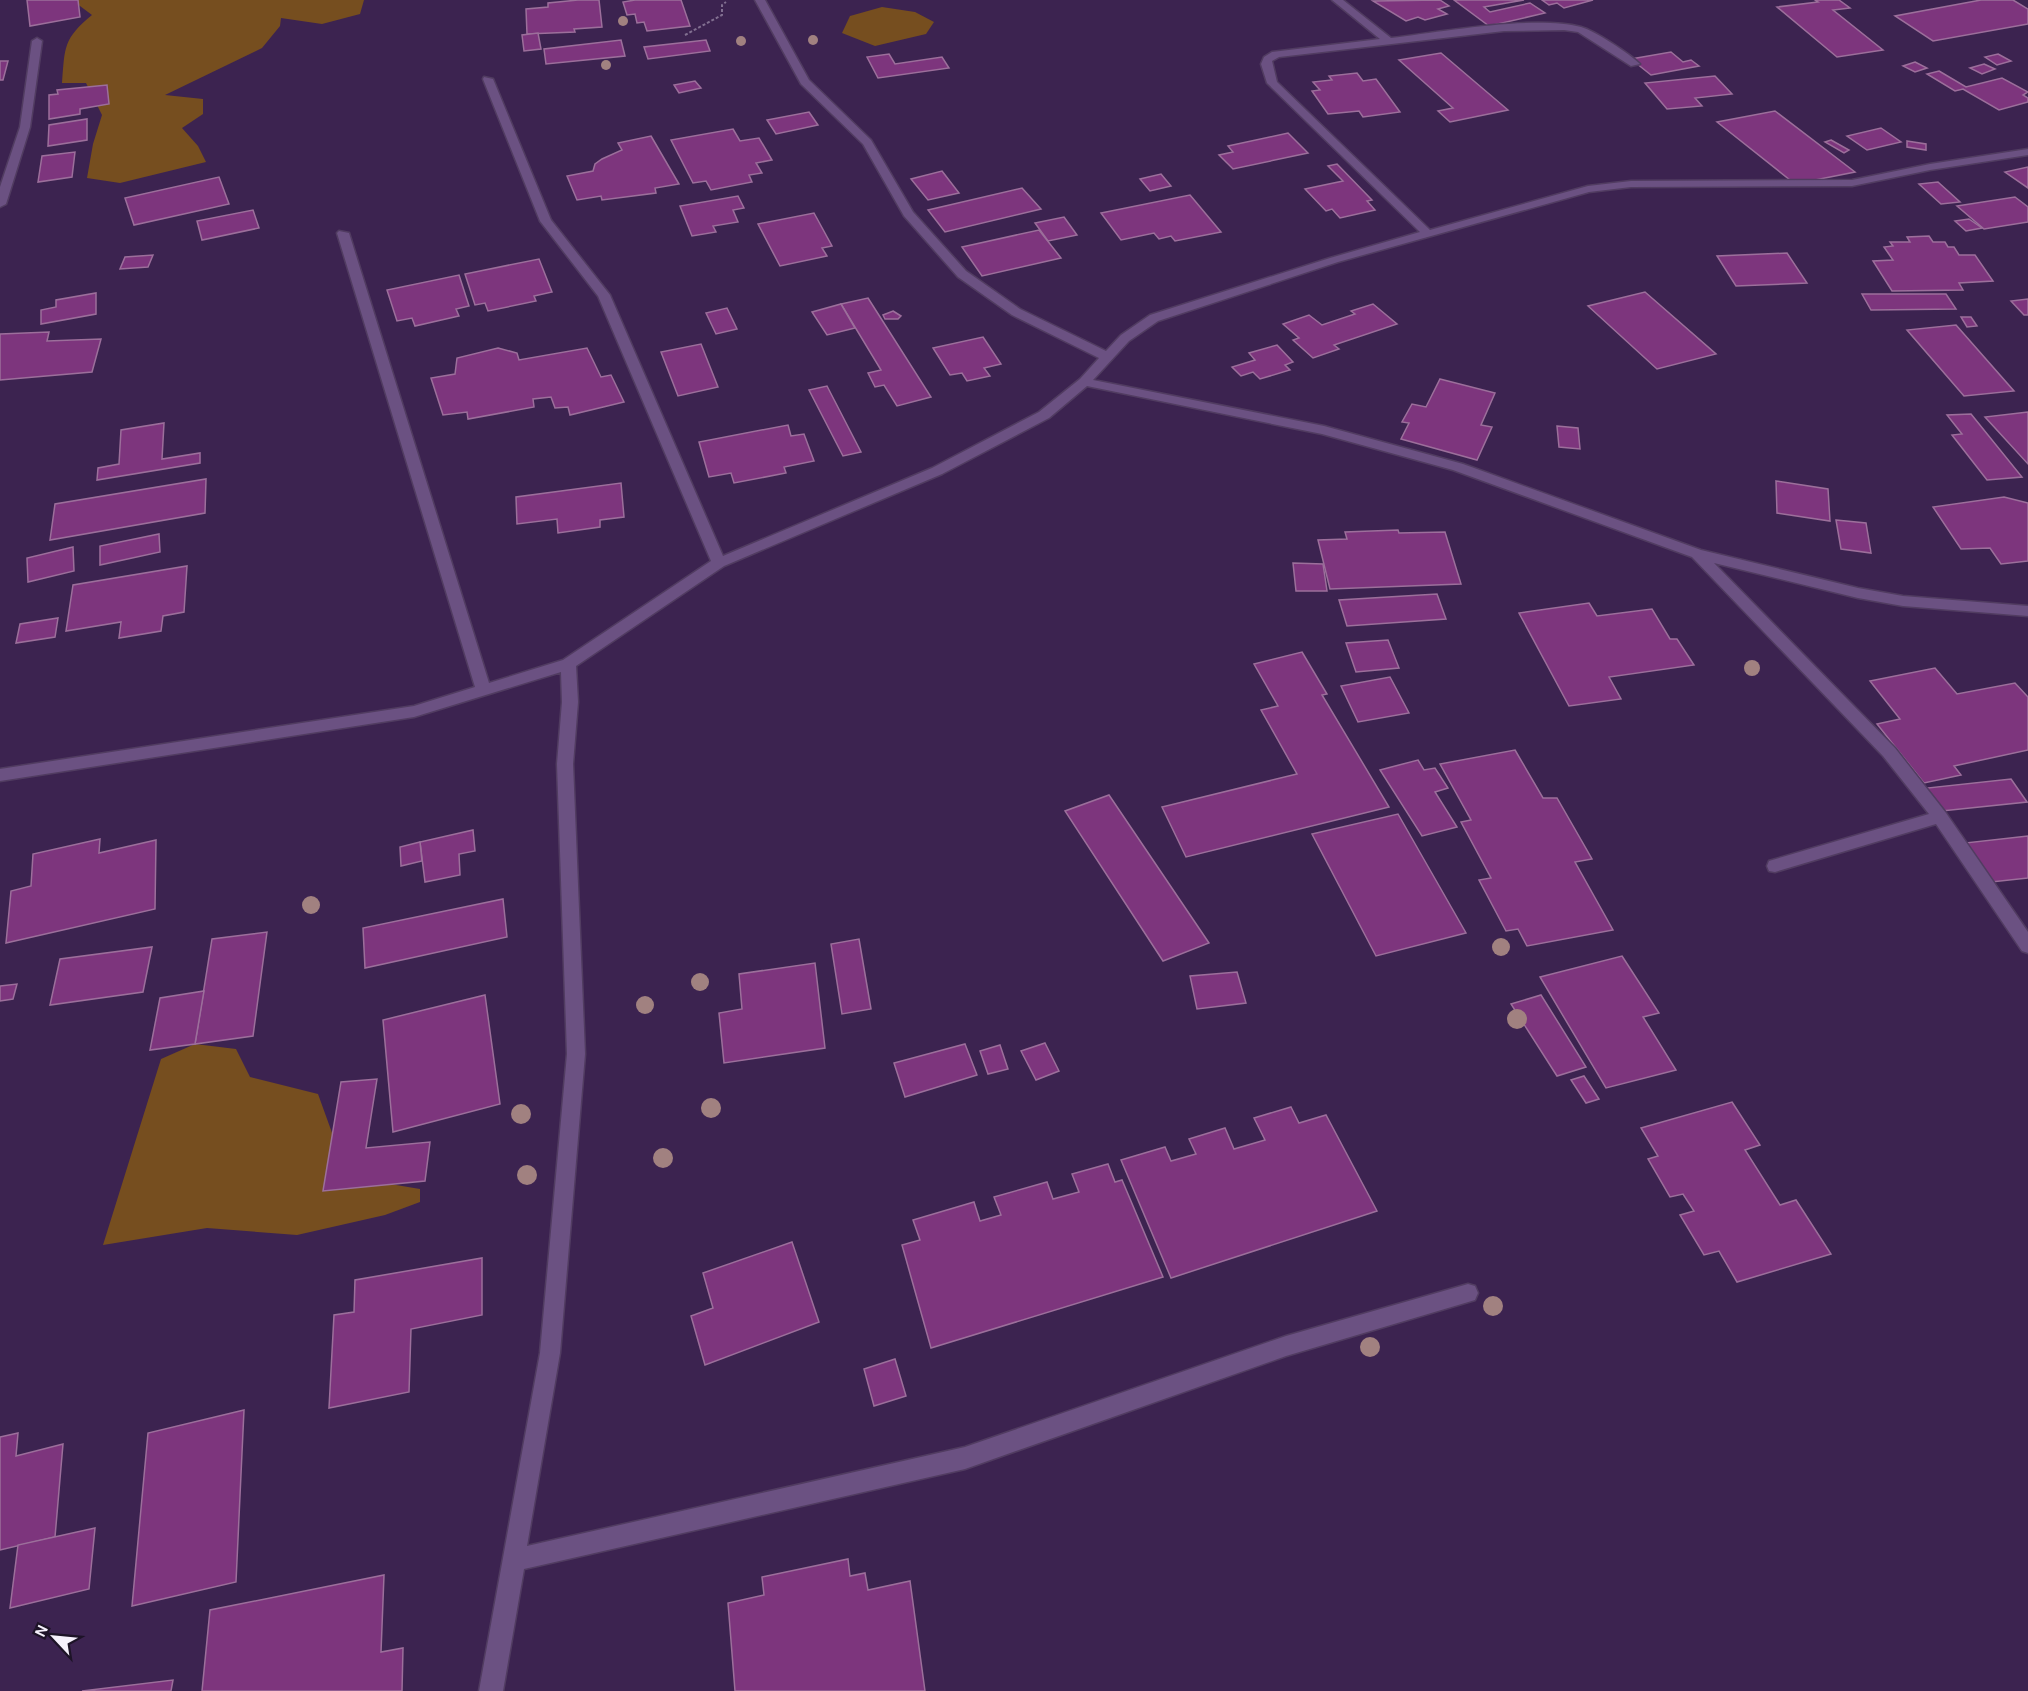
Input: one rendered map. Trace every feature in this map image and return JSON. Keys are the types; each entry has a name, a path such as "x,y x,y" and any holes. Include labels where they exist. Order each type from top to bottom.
{"street":[{"path":"760,0 805,82 867,142 908,214 962,274 1016,312 1107,357"},
{"path":"1337,0 1389,41"},
{"path":"1428,234 1272,83 1266,64 1268,58 1276,54 1504,28 1564,27 1581,30 1635,64"},
{"path":"0,204 25,127 37,41"},
{"path":"488,79 546,221 604,295 719,563"},
{"path":"0,776 414,711 568,664 719,563 937,471 1044,416 1084,382 1125,338 1154,318 1334,260 1588,189 1631,184 1852,183 1930,167 2028,152"},
{"path":"343,232 484,691"},
{"path":"1084,382 1324,430 1458,467 1697,554 1892,599 2028,611"},
{"path":"1697,554 1889,752 1940,817 2028,946"},
{"path":"491,1691 550,1353 576,1054 564,764 570,702 568,664"},
{"path":"1775,866 1940,817"},
{"path":"513,1560 965,1458 1286,1346 1468,1293"}],"path":[{"path":"686,35 722,15 722,5 729,0"}],"shaded area":[{"path":"72,0 364,0 360,14 322,24 281,18 280,26 262,48 165,95 203,99 203,114 182,128 198,146 206,162 120,183 87,178 93,144 102,115 86,83 62,83 67,44 92,15"},
{"path":"882,7 915,12 934,22 926,34 875,46 842,33 850,16"},
{"path":"195,1044 236,1049 250,1077 318,1094 348,1177 420,1189 420,1202 385,1215 297,1235 207,1228 103,1245 161,1059"}],"building":[{"path":"27,0 78,0 80,17 30,26"},
{"path":"599,0 602,27 574,29 575,32 527,34 526,9 548,7 548,3"},
{"path":"681,0 690,26 647,31 644,22 637,23 635,14 627,15 623,2"},
{"path":"1440,0 1449,6 1438,9 1447,14 1425,20 1418,17 1406,21 1373,1"},
{"path":"1454,0 1524,0 1484,7 1490,12 1530,3 1545,13 1489,26"},
{"path":"1542,0 1593,0 1564,8 1557,3 1549,5"},
{"path":"1815,0 1839,0 1850,8 1833,10 1883,50 1837,57 1777,7 1818,2"},
{"path":"1981,0 2013,0 2028,9 2028,24 1933,41 1895,16"},
{"path":"538,33 541,49 524,51 522,35"},
{"path":"621,40 625,56 546,64 544,49"},
{"path":"706,40 710,51 648,59 644,47"},
{"path":"1671,52 1683,62 1691,60 1699,66 1651,75 1631,59"},
{"path":"1441,53 1508,110 1450,122 1438,111 1453,108 1399,60"},
{"path":"889,54 895,64 942,57 949,68 878,78 867,57"},
{"path":"1998,54 2011,61 1997,65 1985,57"},
{"path":"0,61 8,61 3,80 0,80"},
{"path":"1915,62 1927,68 1915,72 1903,66"},
{"path":"1984,64 1995,69 1982,74 1970,68"},
{"path":"1939,71 1966,87 2002,78 2028,92 2023,95 2028,98 2028,102 1999,110 1963,89 1955,91 1927,74"},
{"path":"1357,73 1363,81 1376,79 1400,112 1363,117 1359,111 1328,114 1312,91 1320,90 1313,82 1332,80 1329,76"},
{"path":"1715,76 1732,94 1695,98 1702,106 1667,109 1645,83"},
{"path":"695,81 701,88 679,93 674,85"},
{"path":"107,85 109,104 80,109 80,114 49,119 49,95 58,94 57,90"},
{"path":"1775,111 1855,172 1795,184 1717,122"},
{"path":"809,112 818,125 776,134 767,120"},
{"path":"87,119 87,140 48,146 49,125"},
{"path":"1881,128 1901,142 1867,150 1847,136"},
{"path":"733,129 740,141 759,138 772,160 756,163 762,173 749,175 752,182 711,190 706,181 693,183 671,140"},
{"path":"1288,133 1308,153 1233,169 1219,155 1233,152 1228,146"},
{"path":"651,136 679,184 655,188 656,193 602,200 601,196 577,200 567,176 593,171 595,164 622,150 618,143"},
{"path":"1831,140 1849,150 1844,153 1825,142"},
{"path":"1907,141 1926,144 1926,150 1907,147"},
{"path":"75,152 72,177 38,182 42,156"},
{"path":"1337,164 1372,200 1367,201 1375,210 1340,218 1332,209 1326,211 1305,189 1343,181 1328,166"},
{"path":"2028,167 2028,188 2005,172"},
{"path":"942,171 959,193 928,200 911,179"},
{"path":"1161,174 1171,186 1150,191 1140,179"},
{"path":"219,177 229,204 134,225 125,198"},
{"path":"1938,182 1960,202 1941,204 1919,184"},
{"path":"1022,188 1041,209 945,232 928,210"},
{"path":"1190,195 1221,232 1175,241 1171,236 1159,239 1154,233 1121,240 1101,213"},
{"path":"738,196 744,208 733,210 738,222 713,226 716,232 692,236 680,206"},
{"path":"2015,197 2028,207 2028,222 1984,229 1957,206"},
{"path":"253,210 259,228 202,240 197,221"},
{"path":"814,213 832,246 822,248 827,256 780,266 758,224"},
{"path":"1064,217 1077,235 1048,241 1035,223"},
{"path":"1969,219 1982,228 1966,231 1955,221"},
{"path":"1039,230 1061,258 982,276 962,247"},
{"path":"1929,236 1933,242 1945,242 1948,247 1954,247 1959,255 1975,255 1993,281 1959,283 1963,290 1892,291 1873,261 1893,260 1884,247 1893,246 1890,242 1910,242 1907,237"},
{"path":"1787,253 1807,283 1736,286 1717,256"},
{"path":"153,255 148,267 120,269 125,257"},
{"path":"539,259 552,292 534,296 536,301 488,311 485,303 475,305 465,274"},
{"path":"459,275 469,306 456,309 459,316 415,326 412,318 397,321 387,290"},
{"path":"1645,292 1716,354 1657,369 1588,306"},
{"path":"96,293 96,314 41,324 41,310 56,307 56,300"},
{"path":"1862,294 1946,294 1956,309 1871,310"},
{"path":"868,298 931,397 897,406 884,385 875,387 868,373 881,370 841,304"},
{"path":"2028,299 2028,315 2024,315 2011,301"},
{"path":"841,304 855,328 827,335 812,312"},
{"path":"1373,304 1397,324 1334,345 1339,349 1313,358 1293,340 1299,338 1283,324 1309,315 1322,325 1355,314 1351,311"},
{"path":"727,308 737,329 716,334 706,313"},
{"path":"893,311 901,316 898,319 885,319 883,315"},
{"path":"1961,317 1971,317 1977,326 1967,327"},
{"path":"1956,325 2014,391 1964,396 1907,330"},
{"path":"49,332 47,341 101,339 92,372 0,380 0,334"},
{"path":"983,337 1001,364 984,368 990,376 967,381 962,373 950,375 933,348"},
{"path":"701,344 718,387 678,396 661,352"},
{"path":"1277,345 1293,362 1285,365 1290,370 1260,379 1253,372 1241,376 1232,367 1255,360 1249,353"},
{"path":"498,348 517,353 519,360 587,348 601,377 611,375 624,402 570,415 568,407 555,408 551,397 533,399 534,407 468,419 467,412 443,415 431,378 455,374 457,358"},
{"path":"1440,379 1495,393 1481,425 1492,427 1477,460 1401,439 1409,423 1402,422 1412,404 1426,407"},
{"path":"827,386 861,452 843,456 809,390"},
{"path":"2028,412 2028,464 1985,417"},
{"path":"1971,414 2022,477 1987,480 1952,435 1962,434 1947,415"},
{"path":"164,423 162,459 200,453 200,463 97,480 98,468 119,464 121,430"},
{"path":"788,425 791,436 804,434 814,461 784,467 786,473 734,483 731,473 709,477 699,442"},
{"path":"1557,426 1578,428 1580,449 1559,447"},
{"path":"206,479 205,513 50,540 55,504"},
{"path":"1776,481 1828,489 1830,521 1777,513"},
{"path":"621,483 624,517 600,520 600,527 558,533 557,519 517,524 516,497"},
{"path":"2004,497 2028,503 2028,561 2001,564 1990,548 1961,549 1933,507"},
{"path":"1836,520 1866,523 1871,553 1841,549"},
{"path":"1398,530 1399,533 1445,532 1461,584 1330,589 1318,540 1347,539 1345,532"},
{"path":"159,534 160,552 100,565 100,546"},
{"path":"73,547 74,571 28,582 27,558"},
{"path":"1293,563 1323,564 1327,591 1296,591"},
{"path":"187,566 184,612 163,616 161,631 119,638 121,622 66,631 73,585"},
{"path":"1437,594 1446,619 1347,626 1339,600"},
{"path":"1589,603 1597,616 1652,609 1670,639 1677,639 1694,665 1609,677 1621,699 1569,706 1519,613"},
{"path":"58,618 55,637 16,643 20,624"},
{"path":"1388,640 1399,668 1356,672 1346,643"},
{"path":"1302,652 1327,694 1322,695 1389,807 1186,857 1162,807 1297,774 1261,710 1278,706 1254,664"},
{"path":"1935,668 1957,694 2015,683 2028,697 2028,750 1954,766 1961,775 1924,783 1877,724 1900,719 1870,681"},
{"path":"1390,677 1409,713 1358,722 1341,686"},
{"path":"1515,750 1543,798 1557,798 1592,859 1575,862 1613,930 1527,946 1518,929 1506,931 1479,880 1491,878 1461,822 1471,820 1440,764"},
{"path":"1418,760 1424,770 1435,768 1448,788 1435,792 1457,827 1422,836 1380,770"},
{"path":"2011,779 2027,802 1932,812 1918,789"},
{"path":"1109,795 1209,943 1163,961 1065,811"},
{"path":"1398,814 1466,933 1376,956 1312,834"},
{"path":"473,830 475,851 459,854 460,875 425,882 420,842"},
{"path":"2028,836 2028,878 1982,883 1956,844"},
{"path":"100,839 99,853 156,840 155,909 6,943 11,891 31,886 33,854"},
{"path":"420,842 422,861 401,866 400,847"},
{"path":"503,899 507,937 365,968 363,928"},
{"path":"267,932 253,1036 195,1044 212,939"},
{"path":"859,939 871,1009 842,1014 831,944"},
{"path":"152,947 143,992 50,1005 60,959"},
{"path":"1622,956 1659,1013 1643,1017 1676,1070 1606,1088 1540,977"},
{"path":"815,963 825,1048 724,1063 719,1013 742,1009 739,974"},
{"path":"1237,972 1246,1003 1197,1009 1190,976"},
{"path":"17,984 13,999 0,1001 0,986"},
{"path":"204,991 195,1044 150,1050 160,998"},
{"path":"485,995 500,1104 393,1132 383,1020"},
{"path":"1541,995 1586,1067 1557,1076 1511,1004"},
{"path":"1045,1043 1059,1071 1036,1080 1021,1051"},
{"path":"965,1044 977,1075 905,1097 894,1063"},
{"path":"1000,1045 1008,1069 988,1074 980,1051"},
{"path":"1584,1076 1599,1099 1586,1103 1571,1080"},
{"path":"377,1079 366,1148 430,1142 425,1181 323,1191 341,1082"},
{"path":"1732,1102 1760,1145 1745,1150 1780,1205 1796,1200 1831,1254 1737,1282 1719,1251 1704,1255 1680,1215 1694,1211 1683,1194 1670,1197 1648,1159 1658,1156 1641,1128"},
{"path":"1291,1107 1299,1123 1326,1115 1377,1211 1171,1278 1121,1160 1165,1147 1171,1161 1196,1154 1189,1139 1225,1128 1234,1149 1265,1140 1254,1118"},
{"path":"1108,1164 1115,1182 1122,1180 1163,1277 931,1348 902,1245 920,1240 913,1220 974,1202 980,1221 1001,1215 994,1197 1047,1182 1053,1199 1079,1192 1072,1174"},
{"path":"792,1242 819,1322 705,1365 691,1316 713,1308 703,1273"},
{"path":"482,1258 482,1315 411,1329 409,1392 329,1408 334,1315 354,1312 355,1280"},
{"path":"895,1359 906,1396 874,1406 864,1369"},
{"path":"244,1410 236,1582 132,1606 148,1433"},
{"path":"18,1433 16,1456 63,1444 55,1537 0,1550 0,1437"},
{"path":"95,1528 89,1589 10,1608 18,1545"},
{"path":"848,1559 850,1576 865,1573 868,1590 910,1581 925,1691 735,1691 728,1603 764,1595 762,1577"},
{"path":"384,1575 381,1652 403,1648 402,1691 202,1691 210,1610"},
{"path":"173,1680 171,1691 82,1691"}]}
